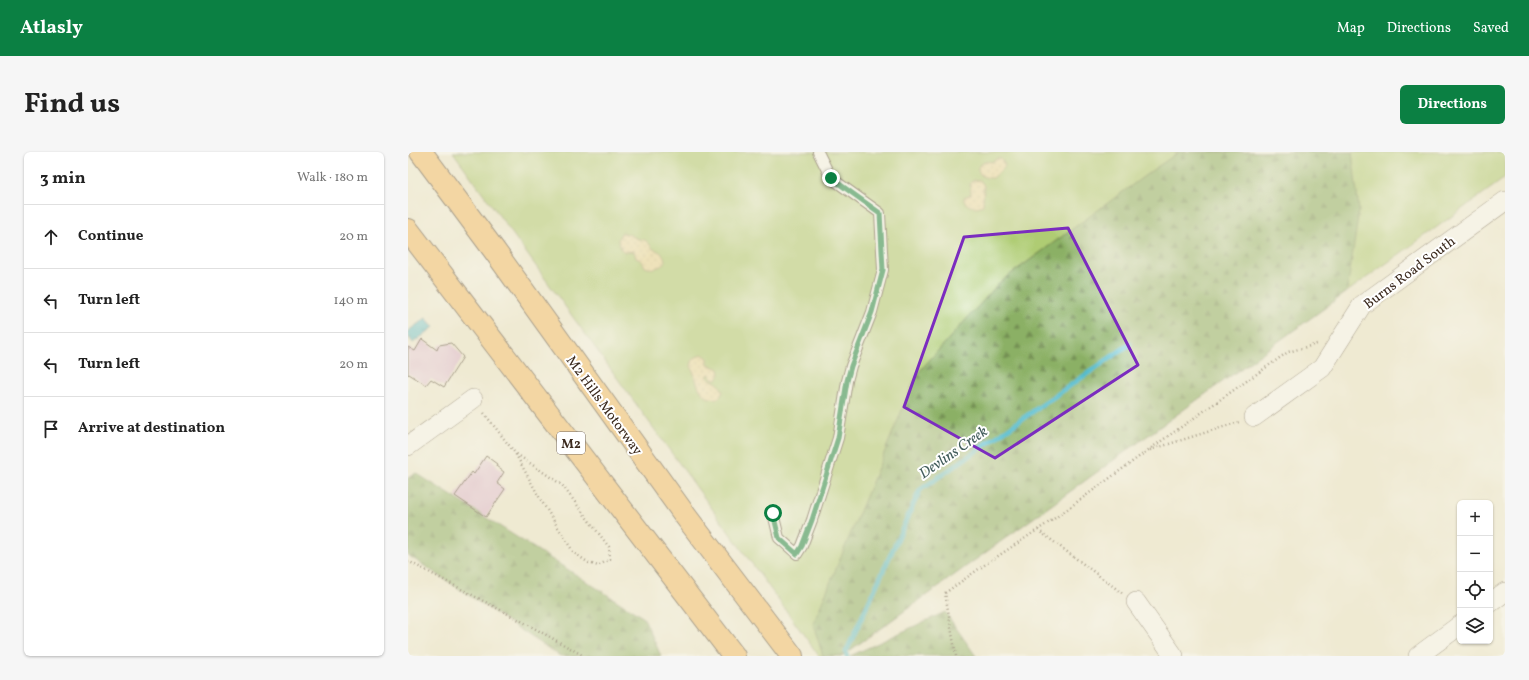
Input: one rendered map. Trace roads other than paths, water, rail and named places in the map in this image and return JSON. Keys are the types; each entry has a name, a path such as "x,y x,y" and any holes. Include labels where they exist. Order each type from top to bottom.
{"highway":[{"name":"M2 Hills Motorway","path":"421,152 494,250 687,518 792,656"},
{"path":"438,152 447,164 494,250"},
{"name":"M2","path":"408,230 734,656"}],"street":[{"name":"Burns Road South","path":"1254,417 1322,368 1362,305 1505,201"},
{"path":"408,446 473,399"},
{"path":"1493,601 1505,592"},
{"path":"1136,602 1174,656"},
{"path":"1418,656 1457,627"}],"lane":[{"path":"773,513 779,538 797,554 802,546 812,520 838,438 847,381 851,366 872,312 883,270 880,213 831,178 818,152"}],"water":[{"path":"426,318 434,327 413,343 408,336 408,331"}],"waterway":[{"name":"Devlins Creek","path":"847,656 846,652 920,490 1130,344"}]}
